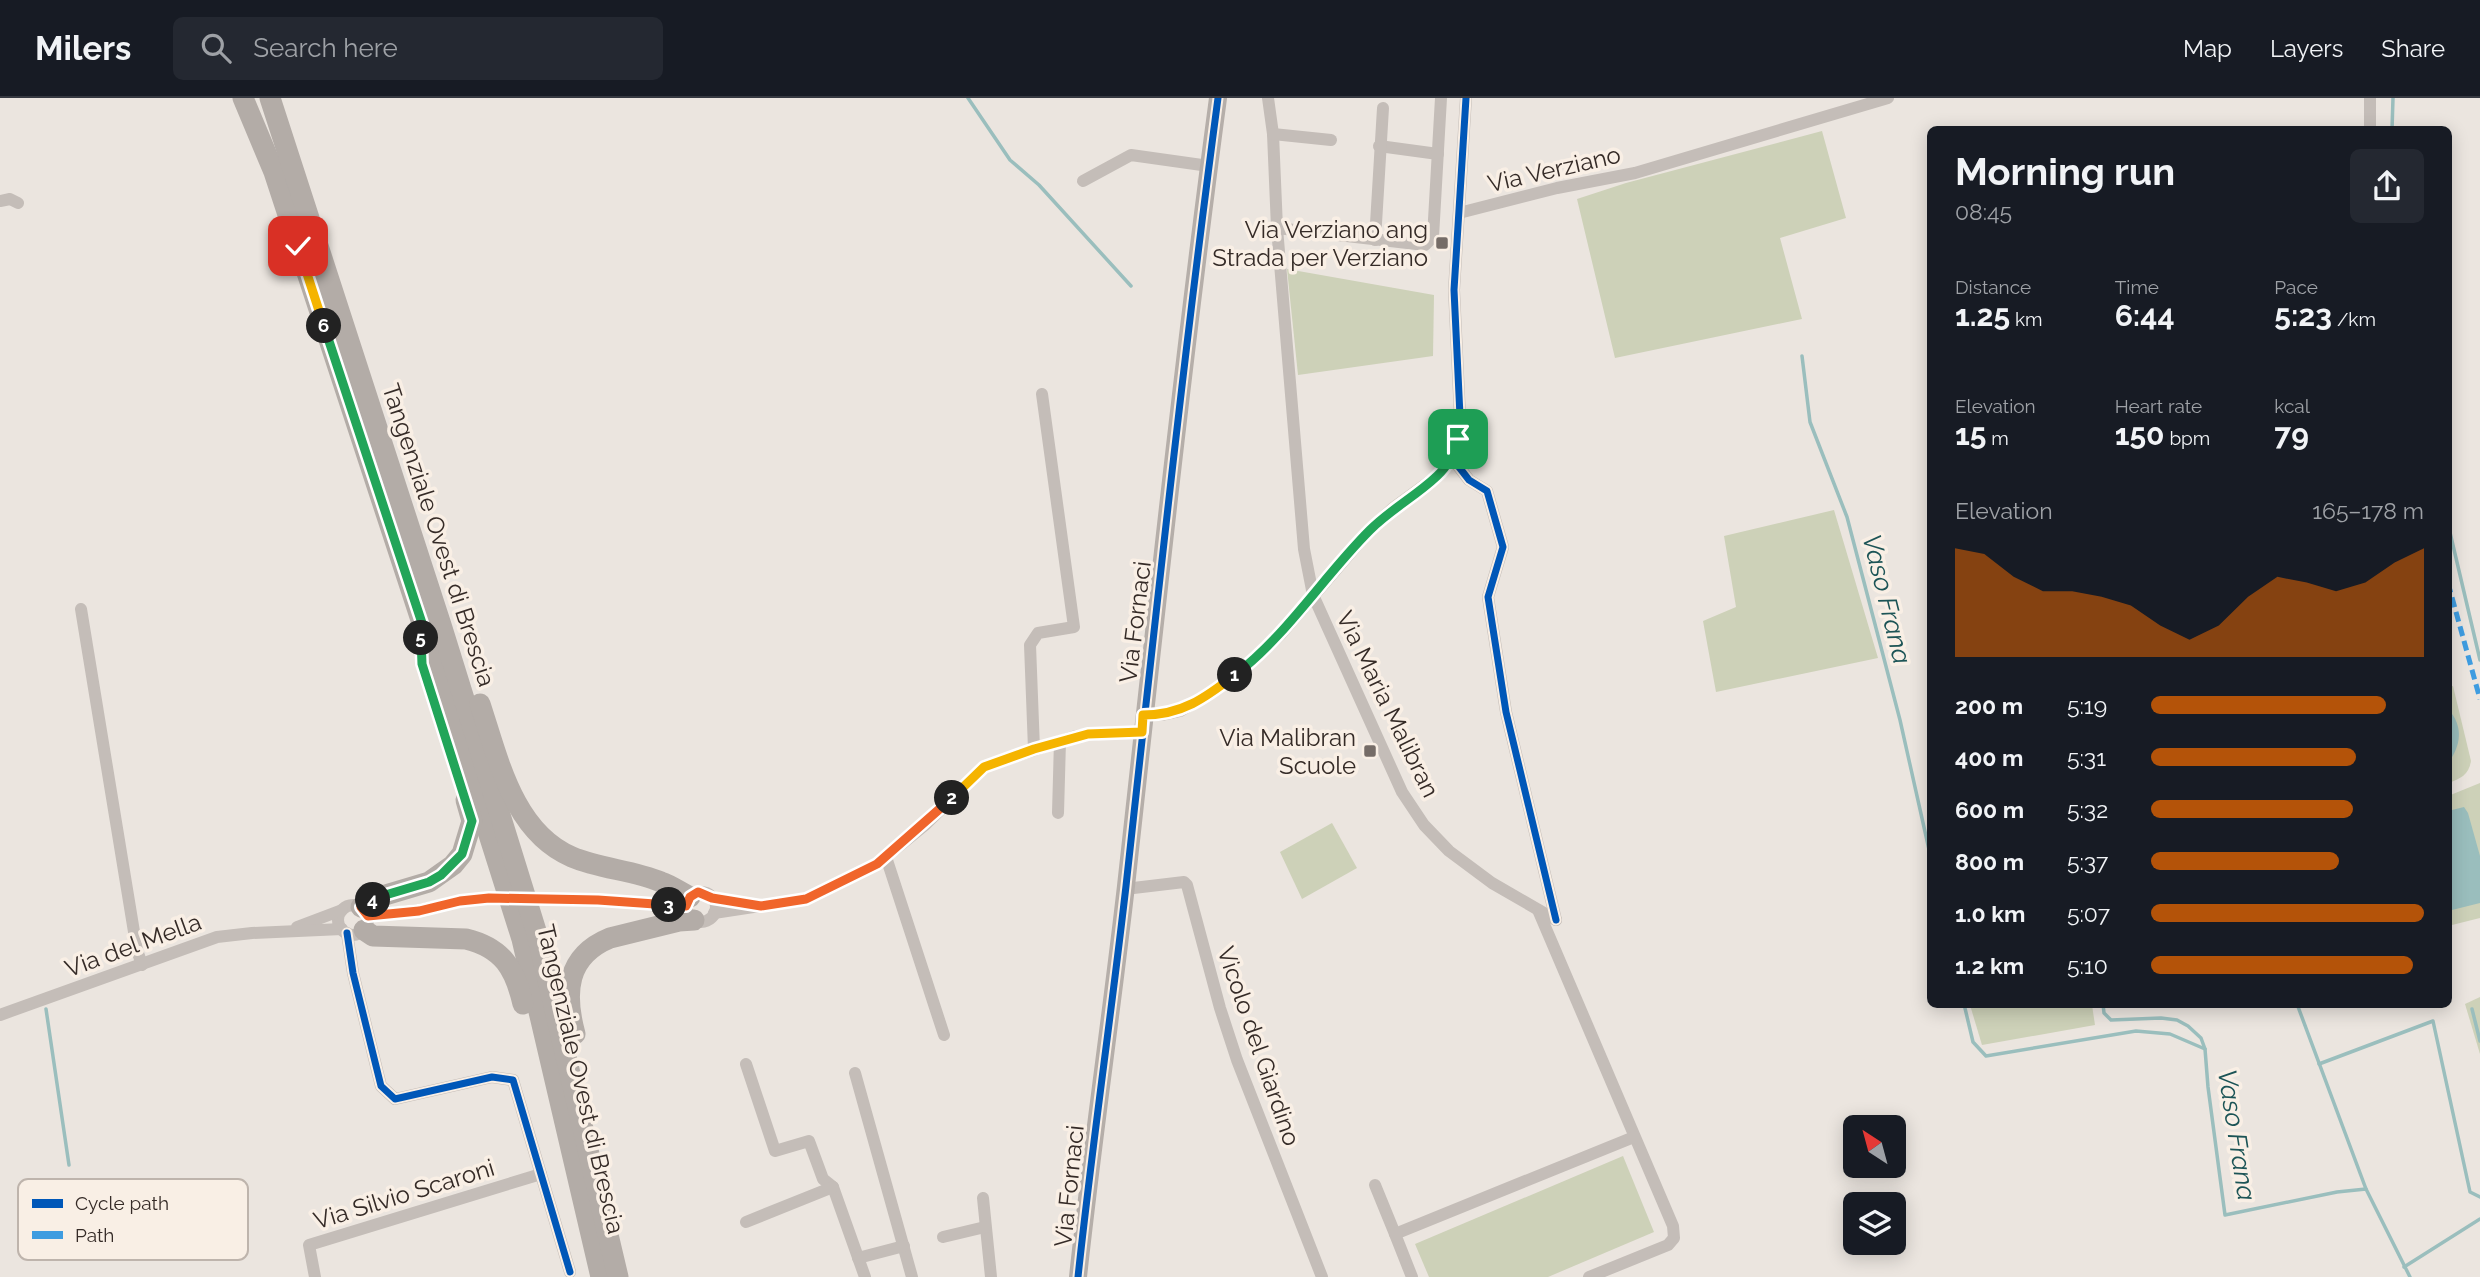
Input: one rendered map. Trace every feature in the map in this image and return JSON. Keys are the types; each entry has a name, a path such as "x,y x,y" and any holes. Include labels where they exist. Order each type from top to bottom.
{"main road":[{"name":"Tangenziale Ovest di Brescia","path":"243,98 274,172 432,625"},
{"name":"Tangenziale Ovest di Brescia","path":"270,98 520,908 589,1152 618,1277"},
{"path":"557,1086 534,1050 519,983 500,955 481,943 466,939 373,936 354,923 382,896 429,882 441,875 462,854 472,821 422,664 420,648 432,625 457,642 465,657 507,785 532,826 551,845 571,857 661,881 696,909 679,921 610,938 589,950 575,967 569,994 570,1009 594,1111 595,1126 589,1152"},
{"name":"Tangenziale Ovest di Brescia","path":"520,908 522,939 601,1277"}],"street":[{"name":"Via Fornaci","path":"1078,1277 1218,98"},
{"name":"Via Maria Malibran","path":"1268,98 1273,134 1277,228 1304,549 1313,595 1402,792 1424,825 1449,851 1492,883 1556,920 1506,712 1488,597 1503,547 1487,491 1469,480 1452,458"},
{"path":"1277,228 1425,244 1433,237 1441,98"},
{"path":"1459,213 1466,98"},
{"name":"Via Verziano","path":"1452,458 1458,439 1460,416 1454,290 1459,213 1557,188 1635,173 1888,98"},
{"path":"2370,98 2370,126"},
{"path":"1375,240 1383,107"},
{"path":"1273,134 1331,140"},
{"path":"1380,146 1438,154"},
{"path":"1083,181 1131,155 1209,166"},
{"path":"0,201 10,199 18,203"},
{"path":"1034,749 1030,645 1038,633 1074,627 1042,394"},
{"path":"1142,724 1161,715 1180,711 1212,692 1255,659 1280,635 1369,531 1393,508 1437,476 1452,458"},
{"path":"80,609 142,965"},
{"name":"Via del Mella","path":"0,1015 217,937 354,923 460,901 489,898 598,900 696,909 761,906 806,899 877,864 926,824 984,767 1060,741 1142,724"},
{"path":"1058,813 1060,741"},
{"path":"886,857 944,1034"},
{"name":"Vicolo del Giardino","path":"1125,889 1184,882 1187,885 1237,1060 1322,1277"},
{"name":"Via del Mella","path":"696,909 698,892 712,898 761,906"},
{"path":"696,909 715,905 712,898"},
{"path":"1538,910 1673,1226 1674,1238 1668,1245 1589,1277"},
{"path":"354,923 353,973 381,1086 395,1099 492,1077 513,1080 570,1272"},
{"name":"Via del Mella","path":"284,932 354,923"},
{"path":"746,1064 775,1150 809,1141 823,1179 833,1187 865,1277"},
{"path":"855,1073 912,1277"},
{"path":"1395,1234 1634,1137"},
{"name":"Via Silvio Scaroni","path":"315,1277 309,1245 541,1174"},
{"path":"1375,1185 1412,1277"},
{"path":"746,1222 833,1187"},
{"path":"983,1198 991,1277"},
{"path":"943,1237 985,1227"},
{"path":"858,1258 904,1246"}],"green space":[{"path":"1822,131 1846,218 1780,238 1802,319 1615,358 1577,199 1626,183"},
{"path":"1287,269 1434,295 1433,356 1298,375"},
{"path":"1834,510 1878,658 1716,692 1703,621 1736,607 1724,536"},
{"path":"2452,686 2471,761 2464,775 2452,782"},
{"path":"2480,783 2480,918 2452,925 2452,794"},
{"path":"1332,823 1357,868 1302,899 1280,852"},
{"path":"2480,997 2480,1054 2465,1004"},
{"path":"1971,1008 2092,1008 2095,1025 1982,1045"},
{"path":"1623,1156 1654,1232 1548,1277 1429,1277 1415,1244"}],"water":[{"path":"2452,715 2457,722 2459,736 2452,756"},
{"path":"2464,807 2468,813 2480,856 2480,903 2452,910 2452,810"}],"waterway":[{"path":"968,98 1010,160 1039,185 1131,286"},
{"path":"2392,126 2393,98"},
{"name":"Vaso Frana","path":"1802,356 1810,422 1847,517 1900,720 1927,841"},
{"path":"2452,541 2480,660"},
{"name":"Vaso Frana","path":"1965,1008 1973,1042 1986,1056 2136,1031 2170,1034 2205,1049"},
{"name":"Vaso Frana","path":"2103,1008 2104,1013 2111,1020 2177,1020 2201,1038 2205,1049 2225,1215 2337,1192 2366,1189 2410,1277"},
{"name":"Vaso Frana","path":"2298,1008 2366,1189"},
{"path":"46,1009 69,1165"},
{"path":"2472,1009 2480,1041"},
{"path":"2319,1064 2433,1021 2470,1192 2480,1197"},
{"path":"2404,1267 2480,1219"}],"marked path":[{"path":"2452,598 2480,699"}],"cycle path":[{"path":"1078,1277 1218,98"},
{"path":"1143,715 1180,711 1212,692 1255,659 1280,635 1369,531 1393,508 1437,476 1452,458 1458,439 1460,416 1454,290 1466,98"},
{"path":"1452,458 1469,480 1487,491 1503,547 1488,597 1506,712 1556,920"},
{"path":"347,933 353,973 381,1086 395,1099 492,1077 513,1080 570,1272"}],"place":[{"name":"Via Verziano ang Strada per Verziano","path":"1442,243"},
{"name":"Via Malibran Scuole","path":"1370,751"}],"route":[{"path":"298,246 422,623 422,664 472,821 462,854 441,875 429,882 382,896 361,907 368,916 419,911 460,901 489,898 598,900 686,906 690,897 698,892 708,894 712,898 761,906 806,899 877,864 926,824 984,767 1076,736 1142,732 1143,715 1180,711 1212,692 1255,659 1280,635 1369,531 1393,508 1437,476 1452,458 1458,439"}]}
